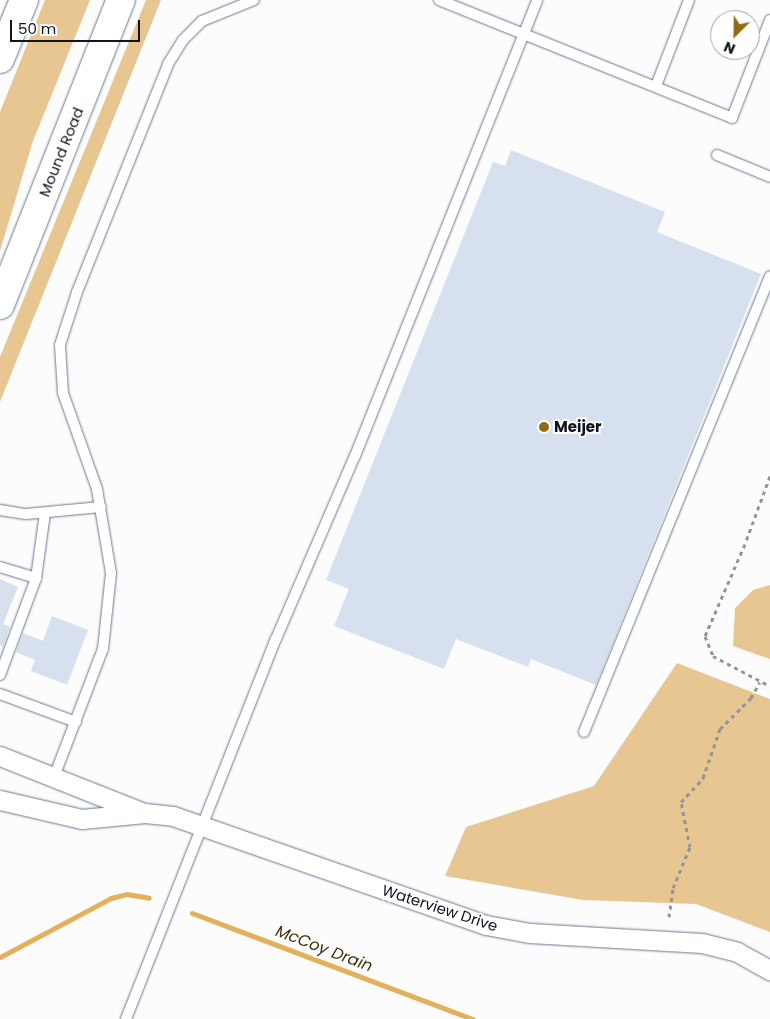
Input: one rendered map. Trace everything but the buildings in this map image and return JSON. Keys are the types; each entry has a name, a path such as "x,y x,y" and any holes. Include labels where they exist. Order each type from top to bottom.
{"main road":[{"path":"0,59 24,0"},
{"name":"Mound Road","path":"0,305 121,0"}],"street":[{"name":"Waterview Drive","path":"0,756 145,814 202,824 443,911 506,930 702,943 737,952 770,970"},
{"name":"Waterview Drive","path":"0,800 82,819 145,814"}],"lane":[{"path":"54,777 95,674 108,623 110,550 101,507 83,443 63,393 59,361 67,321 176,52 202,21 254,0"},
{"path":"439,0 732,118 770,20"},
{"path":"126,1019 202,824 537,0"},
{"path":"656,86 688,0"},
{"path":"717,155 770,177"},
{"path":"584,732 770,277"},
{"path":"0,510 46,513 101,507"},
{"path":"0,675 36,578 46,513"},
{"path":"0,567 36,578"},
{"path":"0,694 76,722"}],"path":[{"path":"770,476 745,544 705,636 712,656 770,686"},
{"path":"669,917 673,888 690,847 681,802 703,778 720,729 750,698 760,682"}],"shaded area":[{"path":"45,0 90,0 33,141 0,251 0,112"},
{"path":"146,0 161,0 0,402 0,357"},
{"path":"770,585 770,659 733,646 735,608 753,590"},
{"path":"677,663 770,699 770,932 696,904 583,900 445,876 466,827 594,786"}],"waterway":[{"name":"McCoy Drain","path":"0,957 111,898 127,894 149,898"},
{"name":"McCoy Drain","path":"192,913 473,1019"}],"place":[{"name":"Meijer","path":"544,427"}]}
